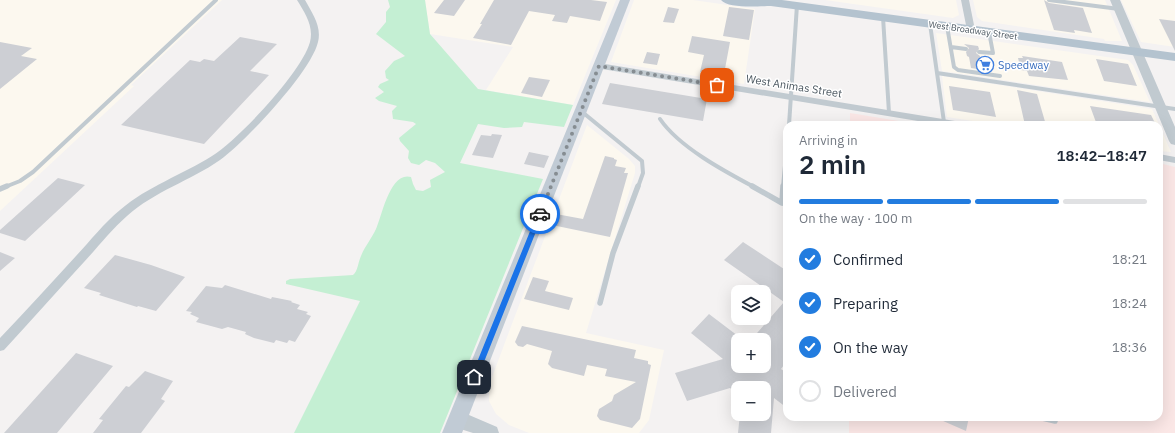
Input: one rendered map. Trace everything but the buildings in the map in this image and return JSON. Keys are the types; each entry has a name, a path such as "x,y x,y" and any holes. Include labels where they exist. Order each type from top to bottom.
{"main road":[{"path":"455,426 625,0"},
{"name":"West Broadway Street","path":"727,0 748,3 768,1 1175,57"}],"street":[{"path":"0,346 123,213 152,191 203,165 229,148 241,138 276,98 302,68 313,49 315,40 313,22 309,11 301,0"},
{"path":"965,0 971,30"},
{"path":"1117,5 1175,141"},
{"name":"West Animas Street","path":"599,66 889,113 929,121"},
{"path":"1163,158 1175,160"},
{"path":"455,426 469,423 491,433"}],"lane":[{"path":"0,189 20,181 33,172 216,0"},
{"path":"1049,0 1117,5"},
{"path":"789,121 797,6"},
{"path":"883,18 889,113"},
{"path":"930,24 944,121"},
{"path":"947,26 954,67 958,70 1000,76"},
{"path":"979,52 993,53 988,32"},
{"path":"951,47 966,49"},
{"path":"937,73 1160,108 1175,109"},
{"path":"581,111 642,161 643,173 613,253 600,303"},
{"path":"660,119 667,129 716,166 782,203 783,191"}],"shaded area":[{"path":"0,0 222,0 131,85 134,86 0,211"},
{"path":"425,0 616,0 573,105 486,90 513,47 430,34"},
{"path":"634,0 693,0 755,9 744,84 611,62"},
{"path":"825,0 956,0 959,15 953,18"},
{"path":"973,0 1105,0 1122,41 1105,41 1104,39 982,21 977,17"},
{"path":"1121,0 1175,0 1175,47 1141,42"},
{"path":"936,33 1128,60 1133,65 1150,102 942,71"},
{"path":"942,76 1152,109 1157,121 973,121 947,117"},
{"path":"850,113 899,121 850,121"},
{"path":"587,125 629,159 635,166 635,173 586,333 664,350 649,420 639,433 529,433 509,425 496,414 489,401 489,385"},
{"path":"1163,134 1171,152 1163,151"},
{"path":"1163,164 1175,167 1175,433 849,433 849,421 1163,421"}],"green space":[{"path":"388,0 425,0 430,34 478,89 573,105 564,127 524,122 522,127 504,128 478,124 460,163 543,179 440,433 294,433 360,301 286,284 286,281 290,279 353,275 363,252 376,229 392,187 404,177 411,177 416,190 423,191 431,187 430,180 445,172 435,163 426,160 419,165 411,163 408,158 409,151 399,138 416,124 413,122 393,119 392,111 397,106 379,101 375,98 384,92 378,87 380,84 389,80 386,78 385,71 394,61 405,56 376,34 386,22 386,12 390,7"}],"way so far":[{"path":"540,214 599,66 717,85"}],"place":[{"name":"Speedway","path":"985,65"}],"route":[{"path":"474,377 540,214"}]}
